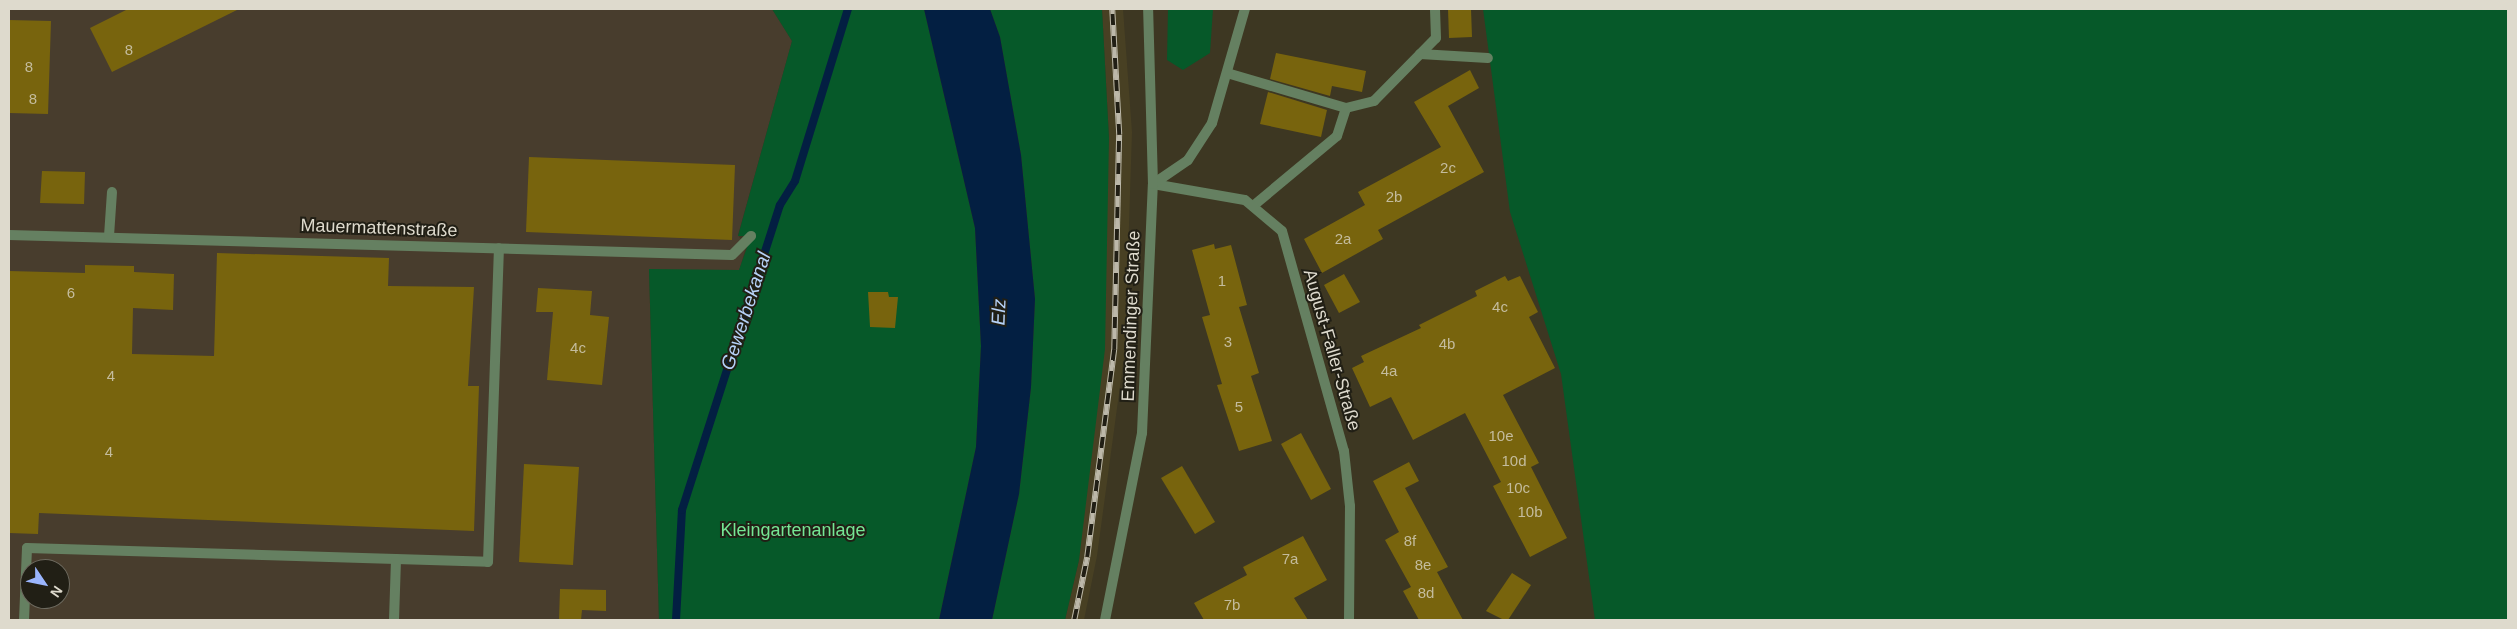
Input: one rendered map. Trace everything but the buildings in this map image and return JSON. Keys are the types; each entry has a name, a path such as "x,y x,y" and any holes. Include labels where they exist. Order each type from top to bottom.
{"street":[{"name":"Emmendinger Straße","path":"1105,620 1142,433 1153,184 1148,9"},
{"path":"1153,184 1188,160 1212,123 1245,9"},
{"path":"1227,72 1346,108 1374,101 1436,38 1435,9"},
{"path":"1420,54 1488,58"},
{"path":"1253,206 1337,136 1346,108"},
{"name":"August-Faller-Straße","path":"1153,184 1245,200 1282,231 1344,451 1350,506 1349,620"},
{"path":"109,236 112,192"},
{"name":"Mauermattenstraße","path":"9,235 109,236 732,255 747,239"},
{"path":"24,620 26,548 488,562 499,248"},
{"path":"394,620 396,559"}],"shaded area":[{"path":"9,9 772,9 792,41 738,235 746,247 739,271 649,270 659,620 9,620"},
{"path":"1102,9 1123,9 1132,132 1125,349 1097,556 1084,620 1065,620 1079,560 1109,138"}],"green space":[{"name":"Kleingartenanlage","path":"772,9 924,9 975,228 981,346 976,447 939,620 659,620 649,269 739,270 751,236 738,236 792,41"},
{"path":"990,9 1102,9 1109,138 1105,349 1079,560 1065,620 992,620 1019,494 1031,387 1035,299 1021,155 1000,37"},
{"path":"1168,9 1213,9 1210,53 1183,70 1167,60"},
{"path":"1483,9 2508,9 2508,620 1595,620 1561,374 1510,212"}],"water":[{"name":"Elz","path":"924,9 990,9 1000,37 1021,155 1035,299 1031,387 1019,494 992,620 939,620 976,447 981,346 975,228"}],"waterway":[{"name":"Gewerbekanal","path":"676,620 682,510 780,205 795,181 848,9"}],"railway":[{"path":"1074,620 1087,557 1114,350 1119,135 1112,9"}]}
